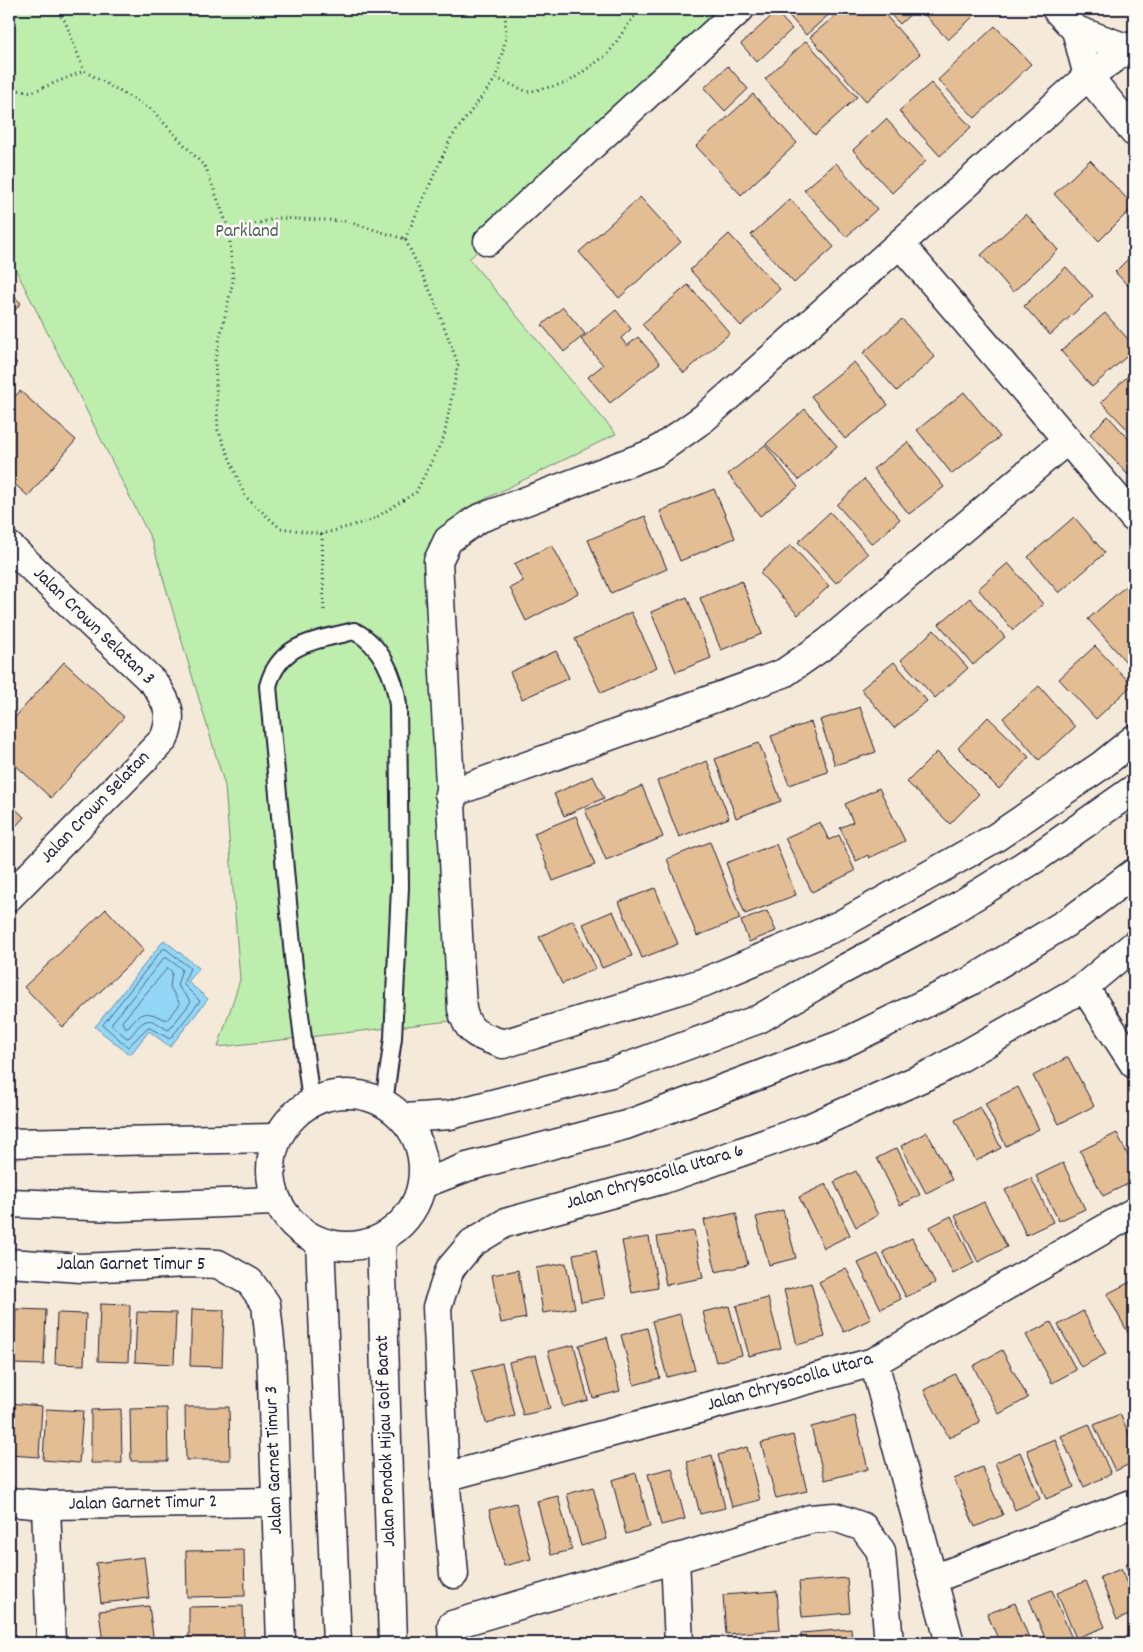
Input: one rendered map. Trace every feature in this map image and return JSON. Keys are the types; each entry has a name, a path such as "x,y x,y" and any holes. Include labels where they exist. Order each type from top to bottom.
{"street":[{"path":"488,241 740,9"},
{"path":"1056,9 1076,30 1133,49"},
{"path":"1076,30 1088,76 1134,132"},
{"path":"1133,49 1088,76 704,418 656,452 478,519 448,540 438,561 449,794 465,1022 476,1034 503,1044 702,983 840,925 995,838 1102,765 1134,739"},
{"path":"900,244 1134,518"},
{"path":"449,794 784,673 827,643 1067,440"},
{"name":"Jalan Crown Selatan 3","path":"9,546 154,683 164,697 171,713"},
{"name":"Jalan Crown Selatan","path":"9,897 164,739 171,713"},
{"path":"394,1111 417,1138 423,1161 423,1184 415,1207 400,1226 381,1240 361,1246 340,1247 320,1242 302,1233 288,1219 277,1201 271,1180 271,1159 277,1138 292,1117 312,1102 335,1094 360,1095 394,1111 450,1115 611,1073 759,1019 842,970 939,918 1036,858 1134,789"},
{"path":"423,1184 467,1167 626,1125 840,1045 969,982 1074,918 1134,873"},
{"name":"Jalan Chrysocolla Utara 6","path":"454,1574 445,1477 437,1307 450,1269 472,1243 505,1224 664,1179 809,1128 938,1071 1084,987 1134,945"},
{"path":"1084,987 1134,1064"},
{"path":"9,1143 277,1138"},
{"path":"9,1203 118,1207 277,1201"},
{"name":"Jalan Chrysocolla Utara","path":"445,1477 874,1362 1134,1212"},
{"name":"Jalan Pondok Hijau Golf Barat","path":"381,1240 393,1643"},
{"path":"320,1242 337,1643"},
{"name":"Jalan Garnet Timur 5","path":"9,1263 81,1268 188,1262 218,1264 250,1282"},
{"name":"Jalan Garnet Timur 3","path":"250,1282 266,1304 271,1351 281,1643"},
{"path":"874,1362 950,1643"},
{"name":"Jalan Garnet Timur 2","path":"9,1502 46,1505 276,1502"},
{"path":"933,1579 1134,1503"},
{"path":"46,1505 52,1643"},
{"path":"453,1634 675,1558 810,1519 836,1517 863,1527 881,1551 889,1643"},
{"path":"675,1558 679,1643"}],"lane":[{"path":"312,1102 294,967 268,686 271,676 291,648 354,631 366,637 375,647 396,686 398,705 400,887 394,1038 394,1111"}],"path":[{"path":"54,9 65,21 84,71 151,109 206,168 230,230 234,281 215,359 218,430 245,496 280,528 322,534 372,520 416,492 444,437 458,364 433,297 405,239 345,222 279,218 230,230"},
{"path":"405,239 452,138 496,78 506,38 506,9"},
{"path":"496,78 528,92 568,83 608,54 642,9"},
{"path":"9,89 32,92 84,71"},
{"path":"322,534 325,639"}],"green space":[{"name":"Parkland","path":"9,9 743,9 469,259 616,434 461,511 429,543 460,1020 218,1047 240,980 225,786 152,541 9,256"}],"water":[{"path":"164,940 199,968 188,982 208,999 170,1047 149,1031 130,1055 95,1027"}],"building":[{"path":"787,9 835,9 806,35 785,11"},
{"path":"843,9 880,9 920,54 866,101 810,37"},
{"path":"885,9 916,9 900,24"},
{"path":"928,9 980,10 948,40 923,13"},
{"path":"776,12 792,29 757,62 741,44"},
{"path":"995,26 1031,64 975,118 938,80"},
{"path":"806,41 857,97 815,135 765,79"},
{"path":"728,66 748,89 725,111 704,88"},
{"path":"931,83 971,127 940,156 899,111"},
{"path":"753,94 797,143 741,195 696,146"},
{"path":"886,119 926,161 892,193 853,150"},
{"path":"1090,160 1134,206 1099,241 1054,194"},
{"path":"836,163 877,209 846,237 804,190"},
{"path":"640,197 681,242 619,298 579,252"},
{"path":"790,199 834,247 794,283 751,235"},
{"path":"1026,214 1058,250 1013,292 981,255"},
{"path":"729,234 780,289 741,326 690,270"},
{"path":"1134,253 1134,292 1115,272"},
{"path":"1066,267 1093,296 1050,335 1024,306"},
{"path":"688,285 730,333 684,373 642,324"},
{"path":"9,292 21,303 9,317"},
{"path":"563,307 585,334 564,352 542,325"},
{"path":"616,310 631,329 621,338 627,346 638,337 660,363 610,403 588,377 603,365 581,339"},
{"path":"1105,313 1134,346 1134,350 1092,387 1061,351"},
{"path":"902,319 935,357 897,391 863,353"},
{"path":"9,355 17,363 9,372"},
{"path":"854,362 888,405 845,439 811,396"},
{"path":"1134,370 1134,436 1101,402"},
{"path":"20,391 76,440 28,496 9,479 9,403"},
{"path":"964,392 1000,437 952,474 917,430"},
{"path":"805,409 837,446 799,480 766,444"},
{"path":"1108,416 1134,445 1134,469 1128,475 1090,434"},
{"path":"908,442 944,487 909,514 873,469"},
{"path":"765,445 798,487 760,516 728,474"},
{"path":"864,479 900,519 872,544 837,505"},
{"path":"714,489 735,538 680,561 660,511"},
{"path":"830,512 868,554 836,583 798,542"},
{"path":"645,516 667,569 611,593 588,540"},
{"path":"1074,517 1105,553 1059,593 1028,557"},
{"path":"552,545 578,593 526,621 510,588 523,581 514,564"},
{"path":"791,545 829,586 798,615 760,573"},
{"path":"1008,563 1043,604 1013,630 978,589"},
{"path":"742,581 762,634 721,650 700,598"},
{"path":"1127,585 1134,594 1134,671 1088,619"},
{"path":"687,597 711,658 676,672 651,612"},
{"path":"970,598 1005,637 973,665 939,624"},
{"path":"631,612 657,667 601,693 575,639"},
{"path":"934,630 968,668 935,698 901,660"},
{"path":"1095,646 1132,685 1096,719 1059,679"},
{"path":"556,651 569,678 522,699 510,672"},
{"path":"64,662 124,717 51,798 9,759 9,724"},
{"path":"894,662 927,701 894,728 861,689"},
{"path":"1039,686 1075,727 1039,760 1003,718"},
{"path":"860,707 876,752 835,765 820,720"},
{"path":"988,717 1029,757 999,789 958,748"},
{"path":"811,722 828,772 789,785 771,736"},
{"path":"759,743 781,801 736,818 715,759"},
{"path":"937,752 979,794 950,824 907,782"},
{"path":"707,761 729,818 679,837 657,781"},
{"path":"593,776 604,798 564,816 554,794"},
{"path":"642,786 663,837 606,860 585,810"},
{"path":"879,788 905,841 869,858 868,855 856,861 840,828 853,822 845,804"},
{"path":"9,803 24,817 9,834"},
{"path":"576,816 595,865 553,881 534,833"},
{"path":"820,822 829,840 839,835 855,871 812,892 785,838"},
{"path":"710,842 740,919 697,936 667,859"},
{"path":"776,844 796,895 745,914 726,863"},
{"path":"655,888 678,944 642,958 619,902"},
{"path":"106,909 144,950 63,1027 24,987"},
{"path":"613,911 632,956 602,968 583,924"},
{"path":"767,911 776,931 749,942 741,921"},
{"path":"573,920 596,968 562,984 539,937"},
{"path":"1068,1057 1094,1106 1059,1124 1033,1076"},
{"path":"1018,1087 1039,1129 1006,1146 985,1103"},
{"path":"980,1107 1001,1148 976,1161 955,1120"},
{"path":"927,1132 952,1180 926,1193 901,1146"},
{"path":"1117,1133 1134,1168 1134,1181 1103,1196 1080,1151"},
{"path":"897,1148 920,1195 900,1205 877,1158"},
{"path":"1063,1163 1085,1209 1059,1221 1036,1176"},
{"path":"856,1171 878,1215 856,1227 834,1182"},
{"path":"1031,1178 1053,1222 1026,1235 1005,1190"},
{"path":"826,1184 850,1235 824,1248 799,1197"},
{"path":"984,1202 1007,1247 978,1262 955,1216"},
{"path":"783,1210 796,1258 769,1265 756,1217"},
{"path":"736,1213 748,1265 716,1272 704,1220"},
{"path":"951,1216 974,1263 953,1274 930,1227"},
{"path":"694,1231 703,1278 666,1285 657,1237"},
{"path":"649,1237 658,1288 632,1293 622,1241"},
{"path":"912,1238 935,1283 906,1297 883,1252"},
{"path":"596,1250 605,1298 581,1302 573,1254"},
{"path":"878,1254 901,1299 881,1309 858,1263"},
{"path":"566,1263 575,1308 543,1313 536,1268"},
{"path":"846,1268 871,1319 844,1332 819,1282"},
{"path":"518,1270 526,1318 501,1323 492,1275"},
{"path":"1132,1281 1134,1284 1133,1342 1107,1294"},
{"path":"811,1283 825,1337 797,1345 784,1290"},
{"path":"768,1298 781,1348 749,1356 736,1306"},
{"path":"100,1304 130,1305 128,1362 98,1361"},
{"path":"729,1306 742,1355 716,1362 703,1312"},
{"path":"16,1309 46,1310 44,1365 13,1364"},
{"path":"192,1309 224,1310 222,1367 190,1366"},
{"path":"1083,1311 1106,1354 1081,1367 1058,1325"},
{"path":"137,1312 176,1313 174,1364 135,1362"},
{"path":"57,1313 86,1314 84,1365 55,1364"},
{"path":"680,1314 695,1370 667,1377 652,1321"},
{"path":"1051,1322 1076,1370 1052,1383 1026,1335"},
{"path":"647,1328 660,1378 634,1385 621,1335"},
{"path":"607,1337 620,1391 593,1398 579,1345"},
{"path":"574,1345 588,1400 563,1407 548,1351"},
{"path":"1002,1350 1028,1398 999,1414 973,1366"},
{"path":"536,1355 550,1409 523,1415 509,1362"},
{"path":"502,1363 515,1416 486,1423 472,1371"},
{"path":"955,1374 980,1422 949,1438 924,1390"},
{"path":"9,1403 42,1406 39,1457 9,1455"},
{"path":"185,1407 229,1407 230,1460 186,1460"},
{"path":"167,1408 168,1461 131,1461 130,1409"},
{"path":"46,1409 83,1411 79,1463 43,1460"},
{"path":"121,1409 122,1463 91,1463 91,1410"},
{"path":"1120,1414 1134,1445 1134,1462 1115,1471 1094,1425"},
{"path":"855,1416 868,1469 825,1480 811,1427"},
{"path":"1089,1424 1111,1474 1084,1487 1061,1436"},
{"path":"793,1435 807,1491 776,1498 761,1443"},
{"path":"1055,1439 1074,1487 1046,1499 1027,1450"},
{"path":"747,1447 760,1500 732,1507 718,1455"},
{"path":"1020,1452 1040,1499 1015,1510 995,1463"},
{"path":"712,1455 725,1508 700,1514 687,1462"},
{"path":"982,1467 1003,1515 975,1527 954,1479"},
{"path":"672,1468 685,1519 661,1525 648,1474"},
{"path":"636,1473 650,1527 626,1534 612,1480"},
{"path":"593,1487 607,1539 581,1546 567,1494"},
{"path":"558,1496 572,1550 551,1555 537,1501"},
{"path":"516,1503 531,1559 504,1566 489,1510"},
{"path":"244,1550 245,1596 187,1597 186,1551"},
{"path":"144,1557 149,1598 101,1603 96,1563"},
{"path":"1134,1560 1134,1587 1125,1564"},
{"path":"1121,1569 1134,1601 1134,1613 1117,1620 1100,1577"},
{"path":"847,1578 850,1613 802,1617 799,1582"},
{"path":"1086,1581 1105,1627 1076,1638 1057,1593"},
{"path":"1052,1590 1073,1641 1067,1643 1047,1643 1029,1599"},
{"path":"777,1591 780,1630 726,1634 723,1595"},
{"path":"1015,1603 1031,1643 1000,1643 987,1614"},
{"path":"149,1606 154,1643 103,1643 99,1611"},
{"path":"243,1606 244,1640 189,1641 189,1607"},
{"path":"851,1629 852,1643 802,1643 801,1633"},
{"path":"639,1641 639,1643 587,1643 587,1642"}]}
